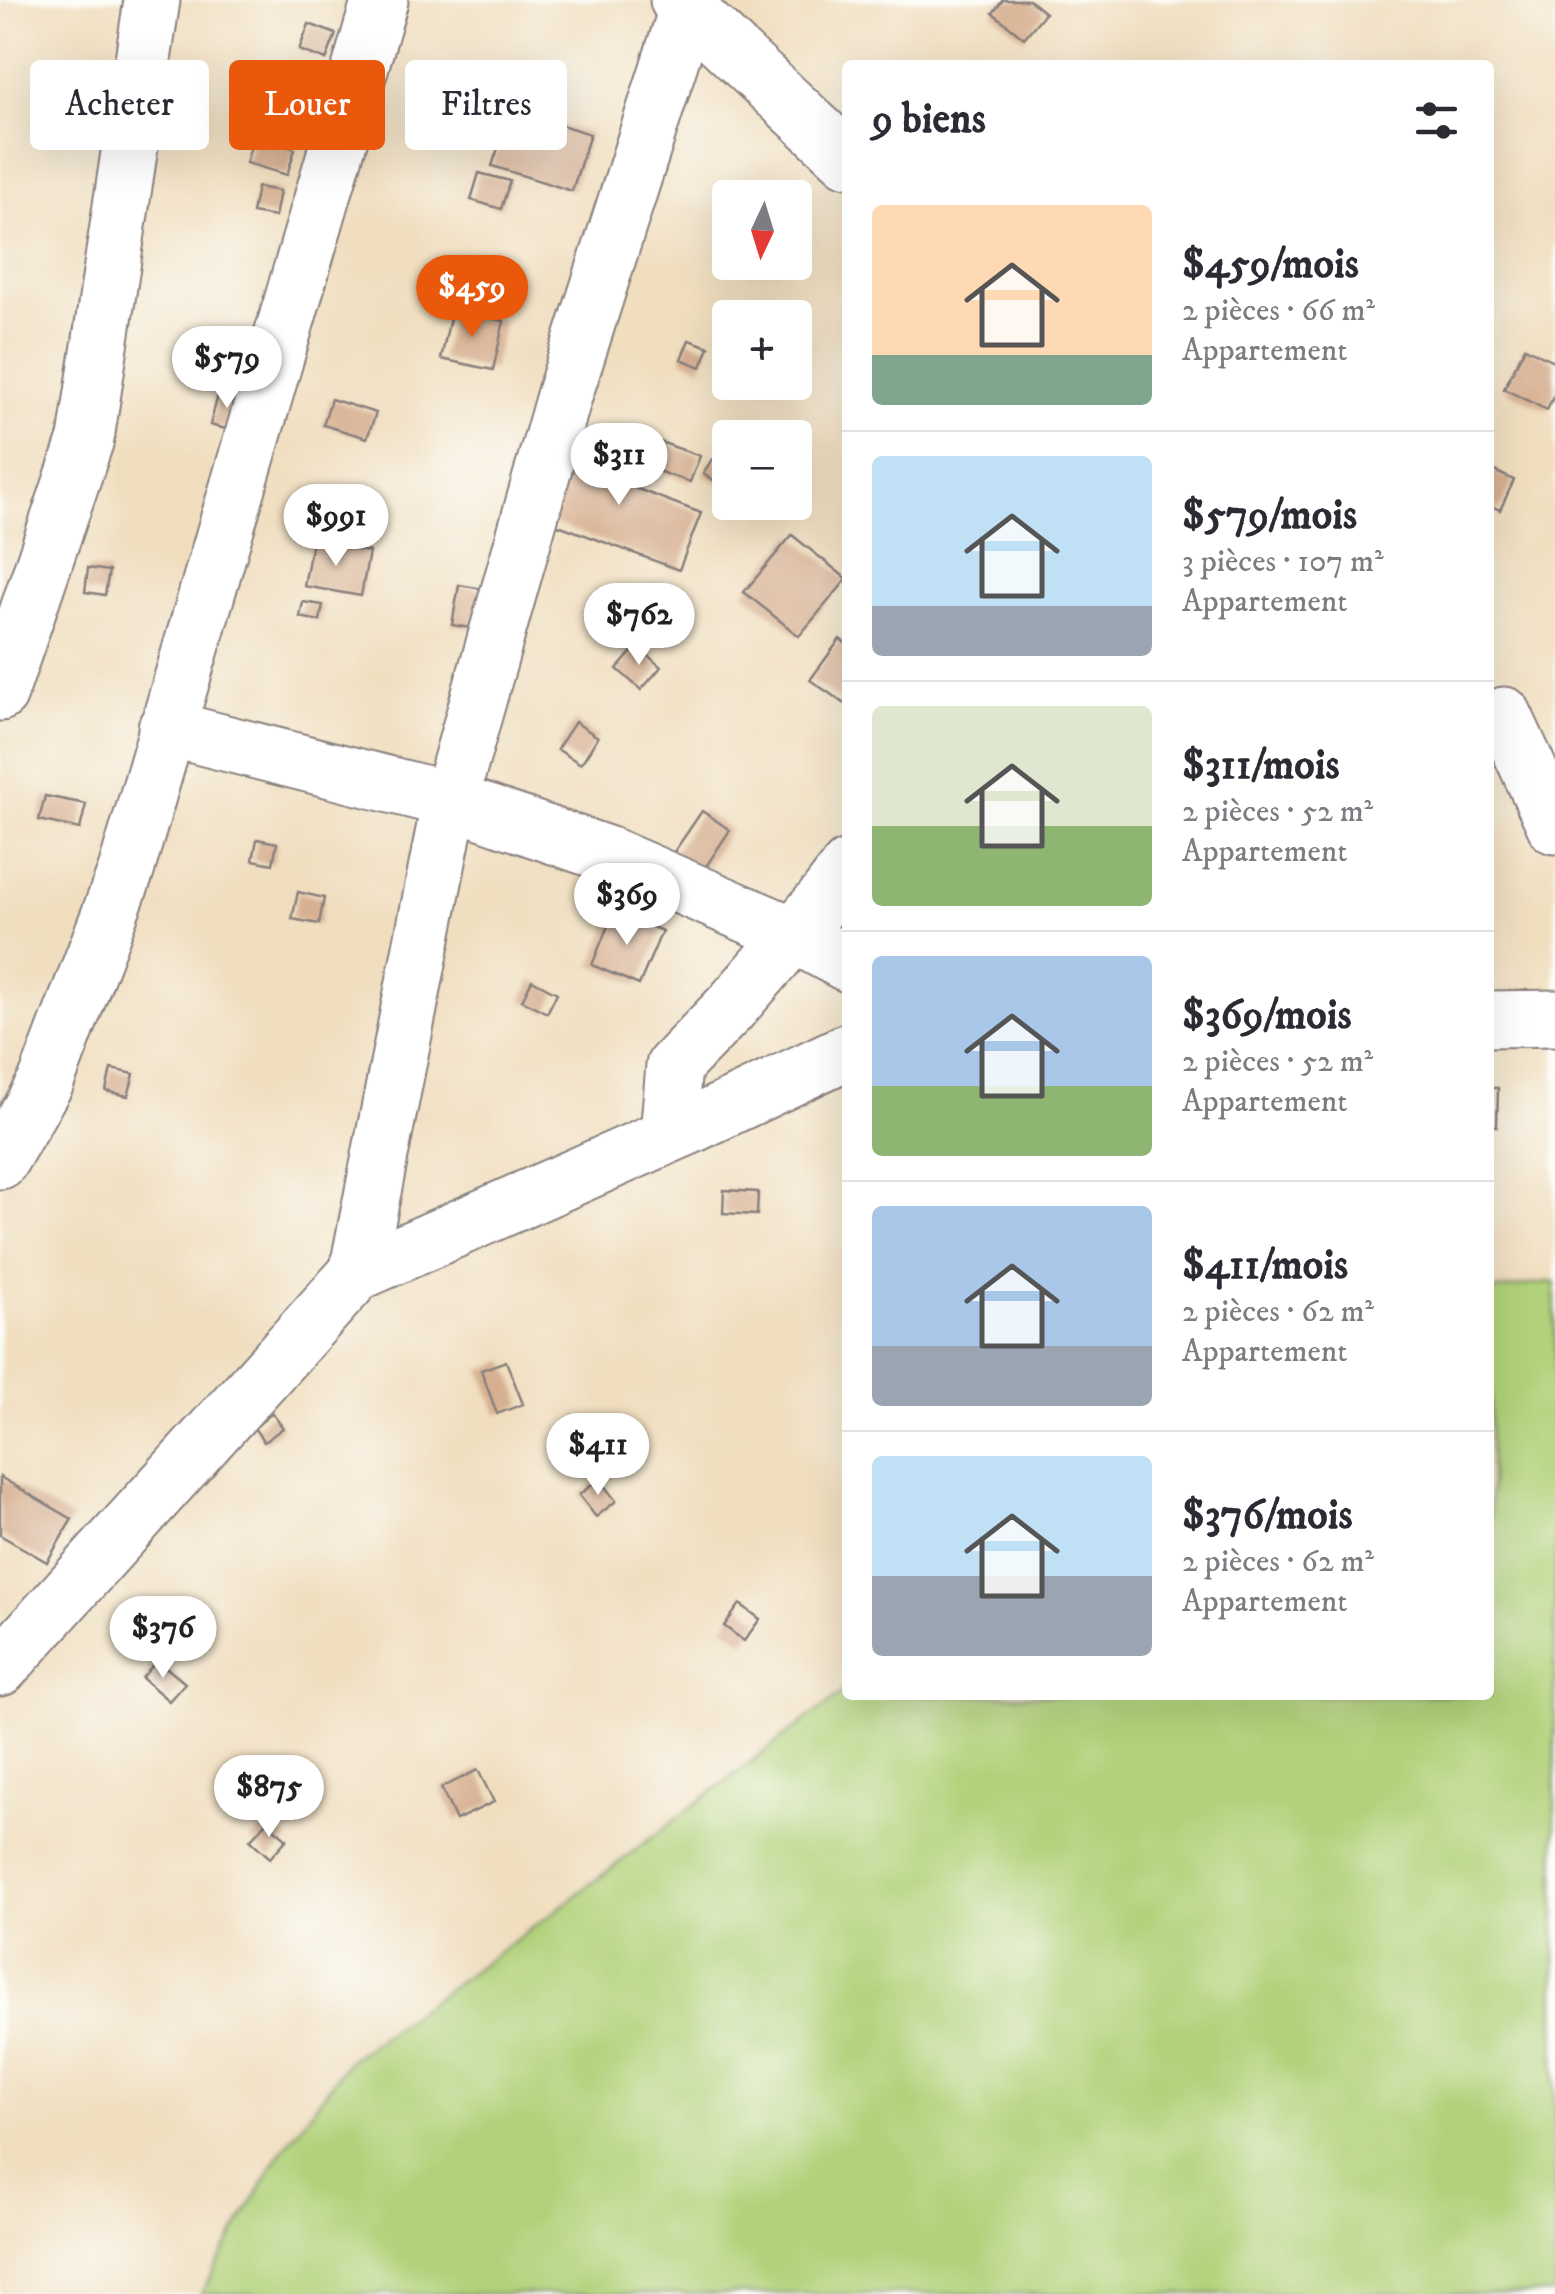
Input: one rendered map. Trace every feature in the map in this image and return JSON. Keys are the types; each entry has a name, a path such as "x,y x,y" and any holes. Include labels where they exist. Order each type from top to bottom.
{"street":[{"path":"0,692 86,440 152,0"},
{"path":"0,1161 46,1082 126,872 380,0"},
{"path":"357,1273 450,800 564,396 682,4 842,153"},
{"path":"1497,710 1555,741"},
{"path":"1497,710 1555,826"},
{"path":"166,728 450,800 609,855 794,935 842,961"},
{"path":"668,1135 674,1066 794,935 842,875"},
{"path":"1494,1019 1555,1018"},
{"path":"0,1668 357,1273 842,1054"}],"green space":[{"path":"1555,1281 1555,2294 201,2294 276,2160 349,2060 546,1918 842,1693 842,1700 1494,1700 1494,1290"}],"building":[{"path":"1003,0 1029,0 1045,13 1024,38 993,13"},
{"path":"309,24 336,34 326,60 299,50"},
{"path":"567,127 590,134 572,191 492,166 497,150 567,150"},
{"path":"250,150 295,150 287,175 246,163"},
{"path":"479,173 510,181 501,209 471,200"},
{"path":"257,187 280,191 275,217 252,213"},
{"path":"452,309 504,321 493,370 441,359"},
{"path":"689,340 709,347 701,367 681,359"},
{"path":"1525,347 1555,362 1555,393 1547,410 1504,389"},
{"path":"219,391 244,397 234,431 210,425"},
{"path":"331,399 376,413 367,438 323,425"},
{"path":"582,435 622,450 611,479 701,513 679,570 542,519"},
{"path":"652,439 700,456 690,482 642,466"},
{"path":"712,459 712,479 703,474"},
{"path":"1494,471 1514,480 1500,510 1494,507"},
{"path":"370,509 373,522 353,525 350,513"},
{"path":"792,535 842,575 842,585 799,636 744,592"},
{"path":"312,542 369,552 361,596 304,586"},
{"path":"88,568 109,571 105,595 85,592"},
{"path":"459,585 490,590 483,630 452,625"},
{"path":"303,602 323,605 320,621 300,617"},
{"path":"840,639 842,640 842,702 810,680"},
{"path":"637,646 661,667 641,690 617,669"},
{"path":"575,722 598,737 581,764 557,749"},
{"path":"45,796 86,804 80,829 39,820"},
{"path":"702,811 730,830 703,871 674,852"},
{"path":"257,839 277,843 273,864 253,860"},
{"path":"298,892 324,898 319,924 292,919"},
{"path":"614,911 662,931 639,985 592,965"},
{"path":"532,980 557,993 547,1013 522,1000"},
{"path":"111,1069 134,1074 128,1096 106,1091"},
{"path":"1494,1088 1498,1088 1494,1126"},
{"path":"724,1190 758,1192 757,1215 723,1213"},
{"path":"506,1361 523,1404 497,1414 481,1370"},
{"path":"272,1413 283,1428 264,1442 254,1428"},
{"path":"0,1477 72,1519 47,1562 0,1535"},
{"path":"599,1479 616,1501 596,1517 579,1495"},
{"path":"740,1604 760,1619 744,1641 724,1626"},
{"path":"157,1660 185,1683 169,1701 142,1678"},
{"path":"478,1770 494,1802 456,1820 441,1788"},
{"path":"267,1822 287,1839 270,1858 250,1840"}]}
